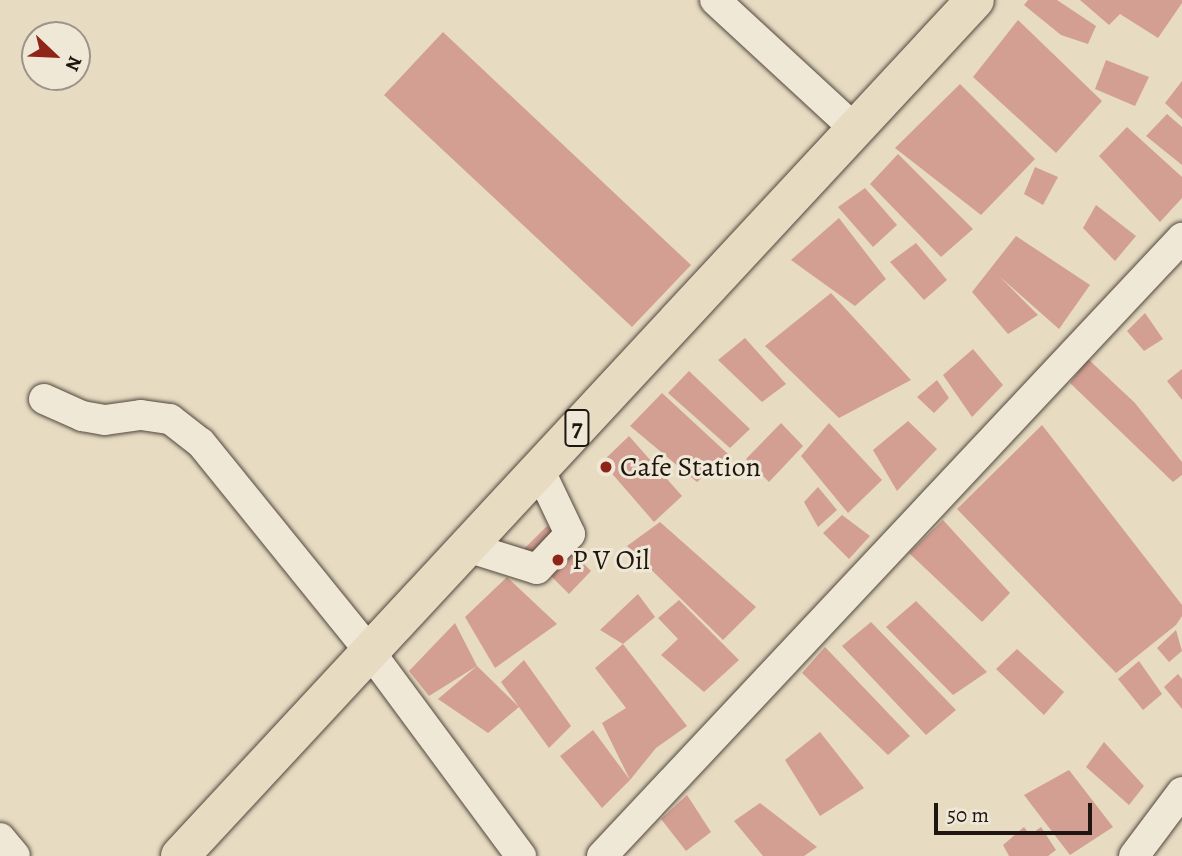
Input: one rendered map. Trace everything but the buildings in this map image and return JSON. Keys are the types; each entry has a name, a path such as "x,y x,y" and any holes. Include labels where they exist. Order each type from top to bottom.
{"highway":[{"name":"7","path":"180,856 975,0"}],"street":[{"path":"715,0 855,129"},
{"path":"602,856 1177,251"},
{"path":"44,399 82,416 105,420 141,415 170,419 201,443 370,652 521,856"},
{"path":"467,547 537,569 561,543 569,534 539,469"},
{"path":"1134,856 1182,792"},
{"path":"0,838 15,856"}],"place":[{"name":"Cafe Station","path":"606,467"},
{"name":"P V Oil","path":"558,560"}]}
